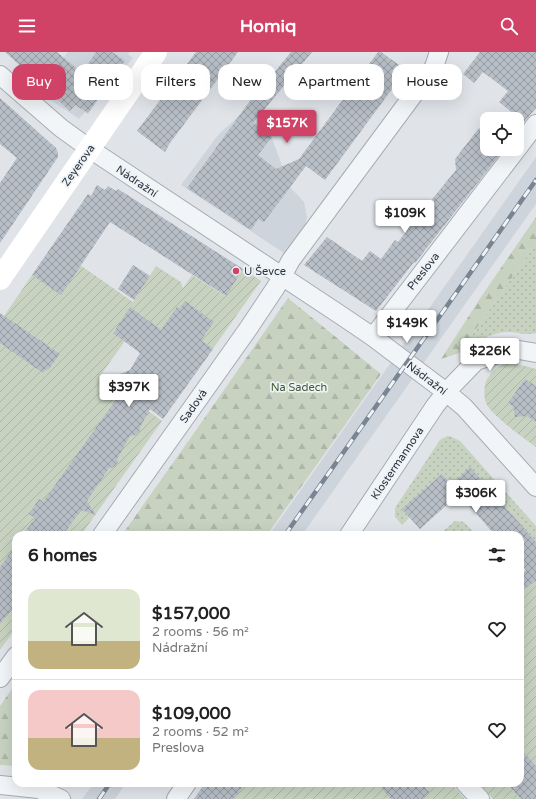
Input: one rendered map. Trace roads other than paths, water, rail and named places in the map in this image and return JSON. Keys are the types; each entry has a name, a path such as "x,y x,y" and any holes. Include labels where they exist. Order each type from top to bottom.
{"street":[{"name":"Zeyerova","path":"0,279 156,52"},
{"path":"282,276 291,260 434,67 439,52"},
{"name":"Nádražní","path":"0,75 60,128 373,337 446,392 464,407 536,487"},
{"name":"Preslova","path":"524,140 536,124"},
{"name":"Preslova","path":"373,337 512,156"},
{"name":"Sadová","path":"105,531 248,329 282,276"},
{"name":"Klostermannova","path":"352,531 435,406 476,360 513,349 536,353"},
{"path":"0,678 12,662"},
{"path":"0,785 12,786"},
{"path":"20,787 39,789 61,799"},
{"path":"176,799 184,787"},
{"path":"469,787 480,799"}],"railway":[{"path":"288,531 536,180"},
{"path":"99,799 107,787"}],"place":[{"name":"U Ševce","path":"236,271"}],"park label":[{"name":"Na Sadech","path":"299,387"}]}
